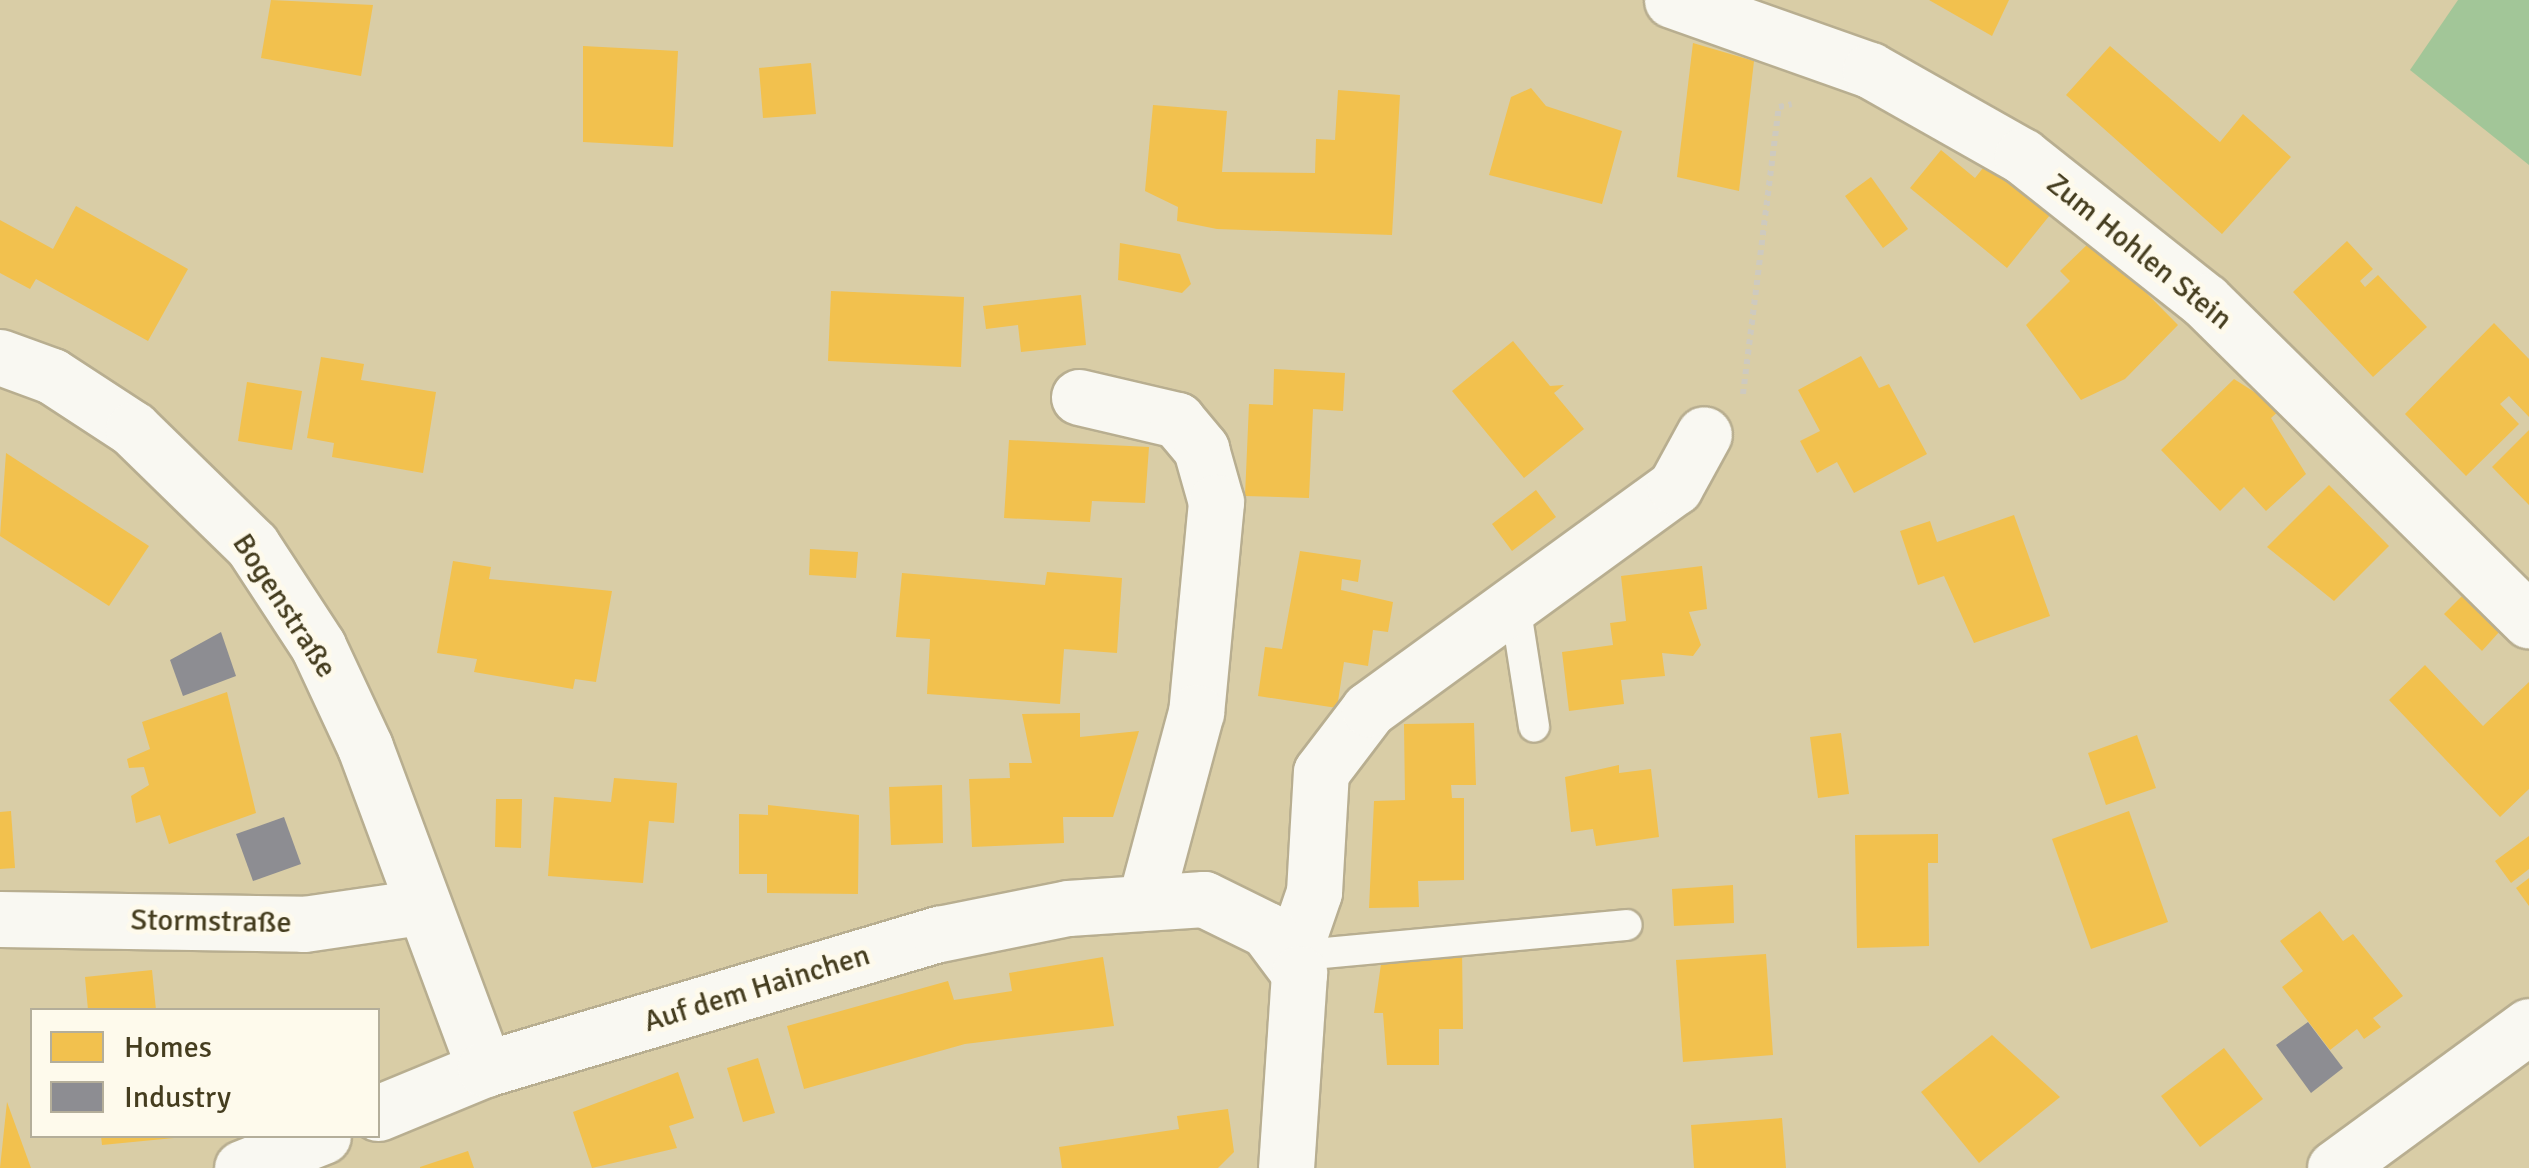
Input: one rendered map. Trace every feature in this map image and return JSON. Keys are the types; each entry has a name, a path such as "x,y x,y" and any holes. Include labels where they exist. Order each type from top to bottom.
{"street":[{"name":"Zum Hohlen Stein","path":"1672,0 1821,49 1934,101 2022,156 2205,301 2529,621"},
{"name":"Bogenstraße","path":"0,357 52,376 133,429 252,545 318,646 485,1069"},
{"path":"1079,397 1176,420 1201,449 1216,502 1196,712 1146,898"},
{"path":"1286,1168 1302,994 1292,956 1314,892 1320,772 1369,709 1675,488 1722,421"},
{"name":"Auf dem Hainchen","path":"380,1112 485,1069 938,934 1146,898 1220,902 1292,956"},
{"name":"Stormstraße","path":"0,919 304,924 420,907"},
{"path":"2336,1168 2529,1026"},
{"path":"242,1168 319,1138"}],"lane":[{"path":"1515,604 1534,726"},
{"path":"1292,956 1627,925"}],"path":[{"path":"1722,421 1780,107 1811,98 1821,49"}],"green space":[{"path":"2458,0 2529,0 2529,165 2410,70"}],"building: Homes":[{"path":"271,0 373,5 361,76 261,58"},
{"path":"1929,0 2009,0 1992,36"},
{"path":"1693,43 1754,61 1739,191 1677,177"},
{"path":"583,46 678,51 673,147 583,142"},
{"path":"2110,46 2220,142 2243,114 2291,157 2222,234 2066,95"},
{"path":"811,63 816,114 763,118 759,68"},
{"path":"1531,88 1546,106 1622,131 1602,204 1489,175 1511,97"},
{"path":"1338,90 1400,95 1392,235 1217,229 1177,221 1178,207 1145,191 1153,105 1227,111 1222,172 1315,173 1316,139 1335,140"},
{"path":"1941,150 1975,178 1987,163 2054,210 2007,268 1910,188"},
{"path":"1871,177 1908,229 1883,248 1845,196"},
{"path":"76,206 188,269 148,341 36,279 30,289 0,273 0,220 53,249"},
{"path":"2093,239 2178,325 2125,379 2081,400 2026,325 2070,281 2060,271"},
{"path":"2347,241 2373,269 2360,281 2365,287 2378,275 2427,327 2373,377 2293,292"},
{"path":"1120,243 1180,254 1191,284 1182,293 1118,280"},
{"path":"831,291 964,297 961,367 828,361"},
{"path":"1081,295 1086,345 1021,352 1018,325 986,329 983,306"},
{"path":"2494,323 2529,359 2529,417 2509,396 2500,404 2519,424 2466,476 2405,414"},
{"path":"1513,341 1550,386 1564,385 1554,393 1584,429 1524,478 1452,391"},
{"path":"1861,356 1879,388 1889,384 1927,454 1854,493 1837,462 1817,473 1800,441 1820,431 1798,390"},
{"path":"321,357 364,364 361,380 436,392 423,473 332,457 334,443 307,438"},
{"path":"1274,369 1345,373 1343,411 1313,409 1309,498 1245,496 1249,404 1273,405"},
{"path":"2234,379 2281,409 2271,418 2306,474 2266,511 2244,487 2220,511 2161,450"},
{"path":"247,382 302,391 292,450 238,441"},
{"path":"2529,430 2529,505 2492,467"},
{"path":"1009,440 1149,447 1145,503 1092,501 1090,522 1004,518"},
{"path":"6,453 149,546 109,606 0,536"},
{"path":"2329,485 2389,546 2334,601 2267,547"},
{"path":"1536,490 1556,517 1512,551 1492,524"},
{"path":"2014,515 2050,616 1974,643 1944,576 1918,585 1900,531 1930,521 1937,542"},
{"path":"810,549 858,552 856,578 809,575"},
{"path":"1300,551 1361,560 1358,582 1342,579 1341,590 1393,602 1388,632 1373,630 1368,666 1344,662 1337,708 1258,696 1265,647 1282,649"},
{"path":"453,561 491,567 489,579 612,591 596,682 575,679 573,689 474,672 477,659 437,653"},
{"path":"1702,566 1707,609 1689,612 1701,645 1693,656 1662,653 1665,676 1621,680 1624,704 1569,711 1562,652 1613,645 1610,623 1626,621 1621,576"},
{"path":"1047,572 1122,578 1117,653 1064,649 1060,704 927,694 930,639 896,637 902,573 1045,585"},
{"path":"2463,595 2500,631 2482,651 2444,614"},
{"path":"2425,665 2483,726 2529,682 2529,789 2500,817 2389,700"},
{"path":"227,692 256,813 169,844 160,815 136,823 131,796 149,785 144,767 129,768 127,759 150,749 142,722"},
{"path":"1080,713 1080,737 1139,731 1113,817 1063,817 1064,843 972,847 969,779 1010,778 1009,763 1032,763 1022,714"},
{"path":"1474,723 1476,785 1451,785 1452,798 1464,798 1464,880 1418,881 1419,907 1369,908 1374,801 1405,800 1404,724"},
{"path":"1841,733 1849,794 1818,798 1810,737"},
{"path":"2137,735 2156,788 2106,805 2088,753"},
{"path":"1619,765 1619,773 1651,769 1659,837 1596,846 1593,829 1571,832 1565,777"},
{"path":"614,778 677,783 674,823 649,821 643,883 548,876 554,797 611,802"},
{"path":"942,785 943,843 891,845 889,787"},
{"path":"496,799 522,799 521,848 495,847"},
{"path":"768,805 859,815 858,894 767,893 767,874 739,874 739,814 768,815"},
{"path":"11,811 15,868 0,869 0,812"},
{"path":"2129,811 2168,922 2091,949 2052,839"},
{"path":"1938,834 1938,863 1928,863 1929,946 1857,948 1855,835"},
{"path":"2529,836 2529,869 2511,883 2495,861"},
{"path":"2529,878 2529,906 2516,888"},
{"path":"1733,885 1734,923 1674,926 1672,889"},
{"path":"2320,911 2343,941 2353,934 2403,996 2373,1018 2381,1027 2364,1039 2357,1029 2330,1050 2282,987 2303,971 2280,941"},
{"path":"1462,948 1463,1029 1439,1029 1439,1065 1387,1065 1383,1013 1374,1013 1383,950"},
{"path":"1766,954 1773,1055 1683,1062 1676,960"},
{"path":"1103,957 1114,1026 965,1044 804,1089 787,1026 948,981 954,1000 1012,991 1009,973"},
{"path":"152,970 156,1008 88,1008 85,977"},
{"path":"1992,1035 2060,1097 1979,1163 1921,1092"},
{"path":"2224,1048 2263,1099 2200,1147 2161,1096"},
{"path":"758,1058 775,1113 743,1122 727,1068"},
{"path":"678,1072 694,1118 669,1126 677,1148 592,1168 573,1112"},
{"path":"7,1102 31,1168 0,1168"},
{"path":"1228,1109 1234,1152 1218,1168 1062,1168 1059,1147 1179,1129 1177,1116"},
{"path":"1782,1118 1786,1168 1694,1168 1691,1125"},
{"path":"101,1138 174,1138 102,1145"},
{"path":"468,1151 474,1168 420,1168 420,1167"}],"building: Industry":[{"path":"221,632 236,676 183,696 170,660"},
{"path":"284,817 301,864 253,881 236,834"},
{"path":"2308,1022 2343,1068 2311,1093 2276,1045"}]}
